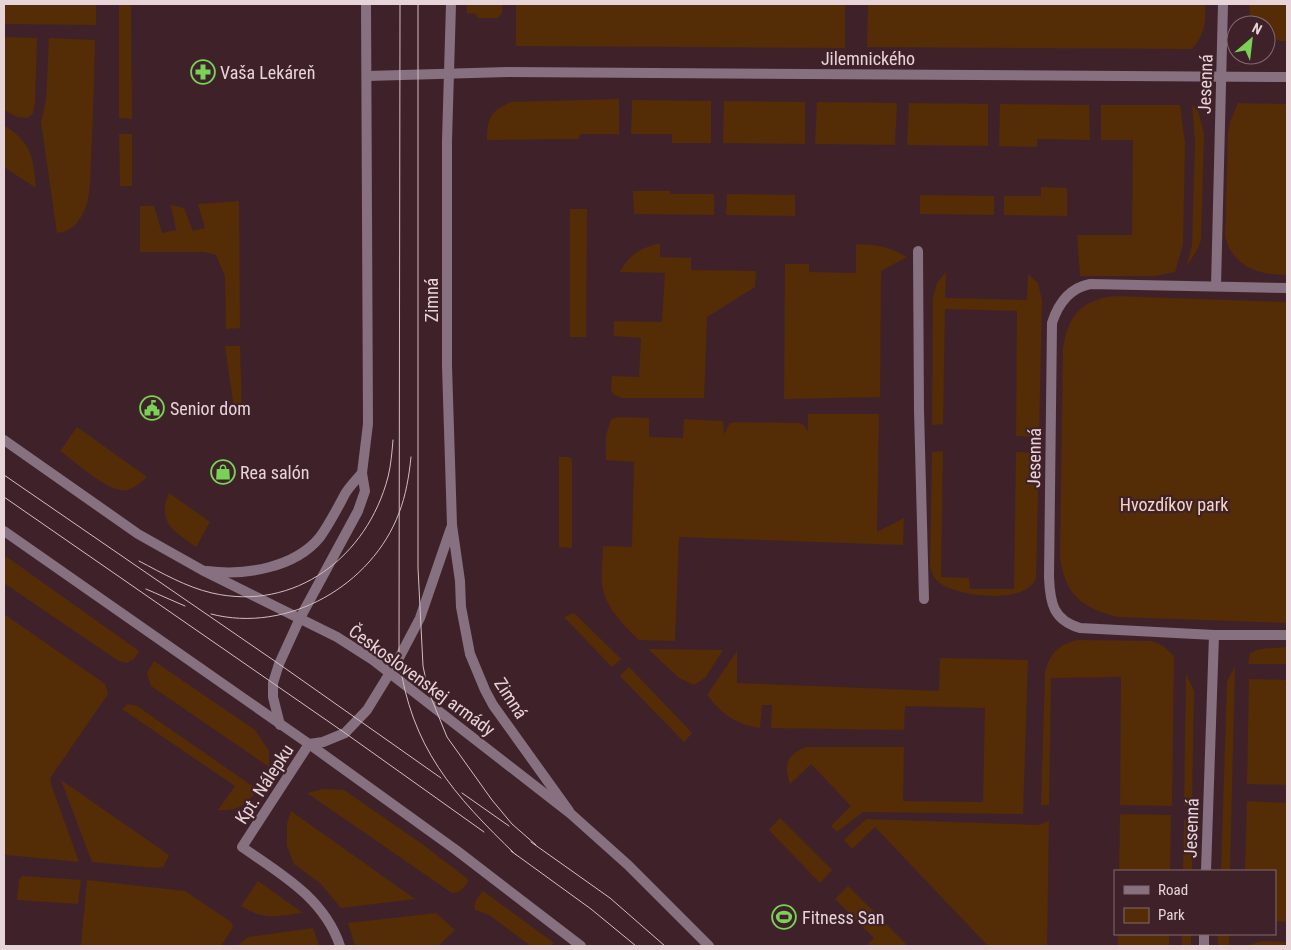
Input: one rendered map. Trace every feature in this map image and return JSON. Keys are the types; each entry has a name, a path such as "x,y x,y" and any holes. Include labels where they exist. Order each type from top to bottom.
{"street":[{"path":"280,725 273,697 273,683 279,664 300,618 358,511 365,492 362,473 368,424 366,4"},
{"name":"Zimná","path":"451,4 446,141 447,366 452,525 465,632 476,672 493,705 571,814"},
{"name":"Jesenná","path":"1216,286 1223,4"},
{"name":"Jilemnického","path":"449,75 508,72 1287,77"},
{"path":"367,76 449,75"},
{"path":"918,251 918,410 924,600"},
{"name":"Jesenná","path":"1287,288 1090,284 1076,289 1059,305 1052,323 1049,577 1050,598 1053,607 1063,621 1080,628 1214,635 1287,635"},
{"name":"Československej armády","path":"4,440 138,534 202,570 354,647 391,673 571,814 628,864 710,946"},
{"path":"202,570 218,573 250,571 274,565 306,550 318,539 329,524 346,492 362,473"},
{"name":"Zimná","path":"309,744 323,742 345,733 367,710 391,673 420,618 452,525"},
{"path":"4,531 309,744 456,850 581,946"},
{"name":"Jesenná","path":"1206,870 1214,635"},
{"name":"Kpt. Nálepku","path":"309,744 242,847 307,895 327,917 340,946"}],"green space":[{"path":"4,4 96,4 96,25 4,24"},
{"path":"119,4 131,4 132,119 119,118"},
{"path":"467,4 502,4 502,13 497,18 477,18 476,14 467,13"},
{"path":"516,4 845,4 845,48 516,46"},
{"path":"868,4 1205,4 1205,17 1204,28 1200,38 1192,49 867,47"},
{"path":"1249,4 1287,4 1287,41 1276,39 1276,15 1250,15"},
{"path":"4,37 37,38 35,103 33,113 28,118 17,117 4,110"},
{"path":"49,38 95,40 89,195 79,221 72,228 57,233 41,122 46,101"},
{"path":"619,99 619,134 580,134 579,139 487,140 489,120 499,108 511,102"},
{"path":"632,100 711,101 711,143 672,143 672,134 631,134"},
{"path":"724,101 805,102 805,144 723,143"},
{"path":"817,102 897,103 895,145 815,144"},
{"path":"909,103 988,104 988,146 907,145"},
{"path":"1238,103 1287,104 1287,275 1257,271 1240,262 1229,247 1225,236 1228,133 1230,122"},
{"path":"1000,104 1089,105 1090,140 1037,139 1037,147 999,146"},
{"path":"1101,105 1180,105 1185,143 1183,244 1175,272 1155,276 1080,276 1077,235 1132,235 1133,140 1101,140"},
{"path":"1192,105 1198,111 1204,134 1201,240 1187,266 1192,245 1195,141"},
{"path":"4,125 26,145 34,167 36,188 4,167"},
{"path":"119,134 132,134 132,186 120,186"},
{"path":"1041,187 1067,188 1067,216 1004,215 1004,196 1041,196"},
{"path":"633,191 670,191 670,194 714,194 714,215 634,214"},
{"path":"727,194 795,195 795,216 726,215"},
{"path":"920,195 994,196 994,215 920,214"},
{"path":"239,201 240,328 226,329 225,276 216,255 204,252 140,252 140,206 154,206 162,233 176,230 171,205 184,208 193,231 205,228 198,204"},
{"path":"570,209 587,209 586,337 570,337"},
{"path":"660,243 660,257 691,258 691,270 756,271 755,287 707,317 704,398 622,398 613,394 611,389 612,376 639,377 641,338 614,336 614,321 662,322 665,273 620,272 627,261 636,253"},
{"path":"856,244 883,247 907,257 881,271 880,397 784,399 785,264 809,264 809,272 856,273"},
{"path":"946,272 945,298 1027,300 1028,274 1038,283 1042,300 1039,437 1016,436 1017,311 945,309 943,424 932,425 933,297 937,283"},
{"name":"Hvozdíkov park","path":"1114,296 1287,302 1287,623 1118,617 1084,604 1070,589 1062,568 1060,555 1063,349 1068,328 1078,312 1093,301"},
{"path":"225,346 240,346 242,414 234,408"},
{"path":"808,414 879,414 877,532 904,518 903,545 679,537 675,641 639,640 615,614 603,590 603,546 632,547 634,462 606,460 606,435 611,419 619,417 649,418 649,437 683,438 684,419 723,421 724,434 730,423 737,422 799,423 804,425 808,431"},
{"path":"77,427 147,477 133,488 120,490 92,476 60,451"},
{"path":"943,451 941,577 969,578 970,589 1014,589 1016,452 1039,453 1036,578 1030,587 1020,592 1006,595 976,595 949,588 940,583 932,574 930,567 932,452"},
{"path":"559,457 572,459 572,548 559,547"},
{"path":"169,493 210,522 196,547 175,531 166,519 166,503"},
{"path":"4,555 139,651 134,659 126,663 117,660 4,583"},
{"path":"574,613 621,659 612,667 564,617"},
{"path":"4,614 105,684 108,694 50,778 79,862 7,855 4,853"},
{"path":"1078,640 1152,641 1163,646 1174,656 1172,806 1120,805 1121,677 1051,678 1049,805 1041,805 1045,673 1049,660 1060,647"},
{"path":"1287,647 1287,664 1248,664 1250,653 1260,649"},
{"path":"648,649 723,650 705,678 694,685 679,678"},
{"path":"737,651 737,683 939,691 940,658 1028,660 1023,814 863,812 837,832 831,826 851,806 811,764 790,784 787,765 795,753 807,747 904,747 903,801 983,802 985,708 905,706 904,730 771,728 772,705 762,705 760,728 751,726 730,718 707,695"},
{"path":"154,661 255,730 269,751 269,767 151,686 147,673"},
{"path":"1235,666 1230,870 1221,870 1227,682"},
{"path":"629,667 692,733 684,742 620,676"},
{"path":"1186,674 1194,691 1192,806 1184,806"},
{"path":"1249,679 1287,680 1287,785 1247,784"},
{"path":"128,704 137,706 258,790 241,806 218,810 235,786 122,709"},
{"path":"61,780 169,855 163,867 155,868 92,862"},
{"path":"324,789 344,790 422,844 469,880 460,891 452,893 307,793"},
{"path":"1247,801 1287,803 1287,922 1276,921 1276,870 1245,870"},
{"path":"291,811 415,899 341,908 320,883 294,864 287,846 287,823"},
{"path":"1120,814 1171,815 1170,870 1119,870"},
{"path":"780,818 832,870 820,883 769,830"},
{"path":"866,819 1039,825 1049,821 1047,946 988,946 875,827 852,849 844,840"},
{"path":"1184,820 1192,820 1192,870 1183,870"},
{"path":"22,876 81,880 78,904 17,900 19,880"},
{"path":"87,880 185,891 231,922 233,927 221,946 81,946"},
{"path":"258,881 303,913 264,916 241,906"},
{"path":"848,886 908,946 870,946 868,944 874,938 835,899"},
{"path":"483,891 554,943 552,946 531,946 489,915 475,910 475,902"},
{"path":"436,913 455,930 438,946 355,946 348,923"},
{"path":"313,928 319,946 237,946 248,937"},
{"path":"1118,935 1169,935 1169,946 1047,946 1118,945"},
{"path":"1182,935 1191,935 1191,946 1182,946"},
{"path":"1218,935 1229,935 1229,946 1218,946"},
{"path":"1262,941 1287,942 1287,946 1246,946"}],"tram line":[{"path":"400,4 399,658 413,718 438,767 454,790 516,855"},
{"path":"418,4 418,568 423,666 428,690 447,737 492,800 512,824 536,845"},
{"path":"139,561 165,575 212,593 243,597 272,594 299,586 323,572 345,554 363,532 378,506 388,477 393,440"},
{"path":"211,614 240,618 269,617 297,610 324,598 348,582 369,562 386,539 404,499 411,457"},
{"path":"4,475 441,778"},
{"path":"4,497 345,733 484,832"},
{"path":"146,589 185,606"},
{"path":"462,793 509,826"},
{"path":"531,842 610,898 665,946"},
{"path":"511,851 591,909 636,946"}],"place":[{"name":"Vaša Lekáreň","path":"203,72"},
{"name":"Senior dom","path":"152,408"},
{"name":"Rea salón","path":"223,472"},
{"name":"Fitness San","path":"784,917"}]}
